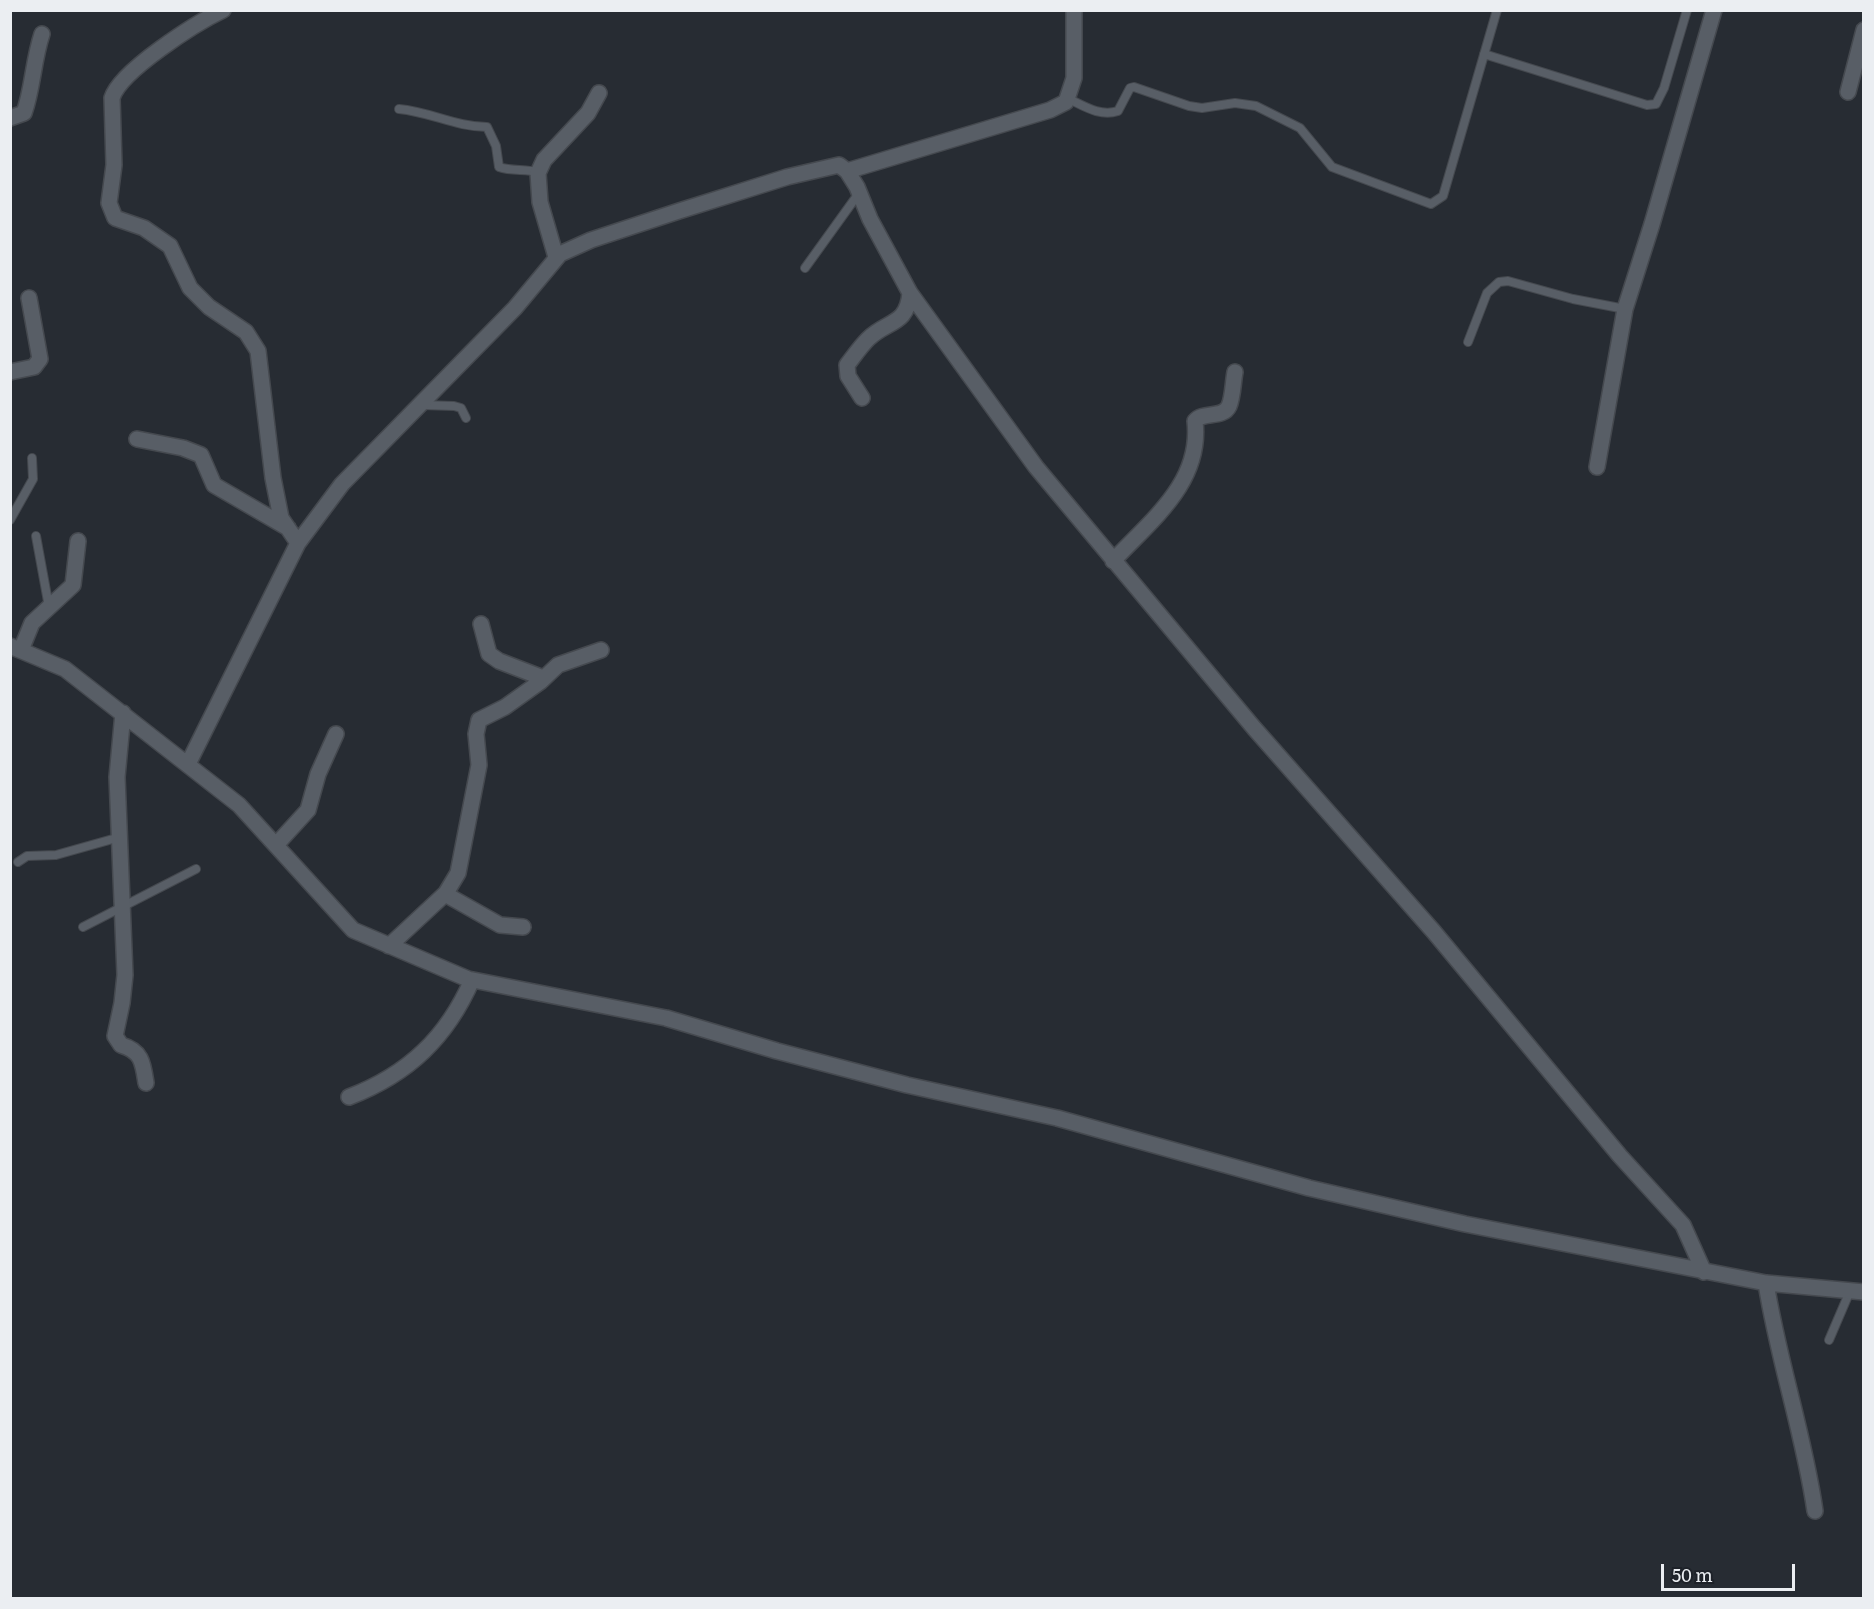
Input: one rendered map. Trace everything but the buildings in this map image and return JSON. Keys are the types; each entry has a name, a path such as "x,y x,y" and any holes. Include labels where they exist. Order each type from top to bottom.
{"street":[{"path":"223,10 203,20 126,76 115,87 112,98 114,165 110,203 115,218 144,228 170,246 190,288 209,307 246,332 258,351 273,477 281,518 298,543"},
{"path":"847,171 1050,110 1066,102 1074,78 1074,10"},
{"path":"1597,467 1625,309 1653,224 1714,10"},
{"path":"1848,92 1863,30"},
{"path":"10,118 24,113 29,99 34,60 42,34"},
{"path":"556,257 540,202 538,173 544,160 588,113 598,93"},
{"path":"188,764 298,543 342,484 515,308 556,257 591,240 787,177 839,165 847,171 910,293 1036,467 1254,728 1434,932 1620,1156 1683,1225 1704,1272"},
{"path":"862,398 848,376 846,365 869,338 899,320 909,308 910,293"},
{"path":"10,372 34,368 40,359 29,298"},
{"path":"1113,561 1182,486 1191,465 1195,421 1200,416 1225,411 1229,407 1235,372"},
{"path":"136,439 183,448 201,455 214,485 288,528"},
{"path":"78,541 75,579 50,609 32,623 16,648 65,669 188,764 239,805 353,930 389,946 472,980 666,1018 788,1054 907,1085 1057,1118 1309,1188 1466,1224 1704,1272 1766,1283 1857,1292"},
{"path":"482,624 489,654 499,661 543,678"},
{"path":"389,946 445,894 458,873 479,765 476,734 479,720 505,707 558,665 601,650"},
{"path":"123,713 117,777 125,975 115,1036 121,1045 134,1049 142,1058 146,1083"},
{"path":"276,845 308,810 318,774 336,734"},
{"path":"445,894 500,925 523,927"},
{"path":"349,1097 363,1092 427,1051 449,1024 472,980"},
{"path":"1766,1283 1771,1319 1810,1473 1815,1511"}],"lane":[{"path":"1067,98 1097,112 1110,114 1118,111 1130,88 1134,87 1189,106 1202,108 1235,103 1256,106 1300,128 1332,167 1431,204 1443,196 1497,10"},
{"path":"1484,54 1647,105 1656,104 1664,88 1687,10"},
{"path":"399,109 424,111 469,127 487,127 496,146 499,167 514,172 532,170 538,173"},
{"path":"805,268 859,193"},
{"path":"1468,342 1487,293 1499,282 1508,281 1573,299 1625,309"},
{"path":"420,405 454,406 460,408 465,418"},
{"path":"10,520 33,479 32,458"},
{"path":"36,536 50,609"},
{"path":"18,862 27,856 56,855 120,837"},
{"path":"83,927 196,869"},
{"path":"1829,1340 1857,1292"}]}
